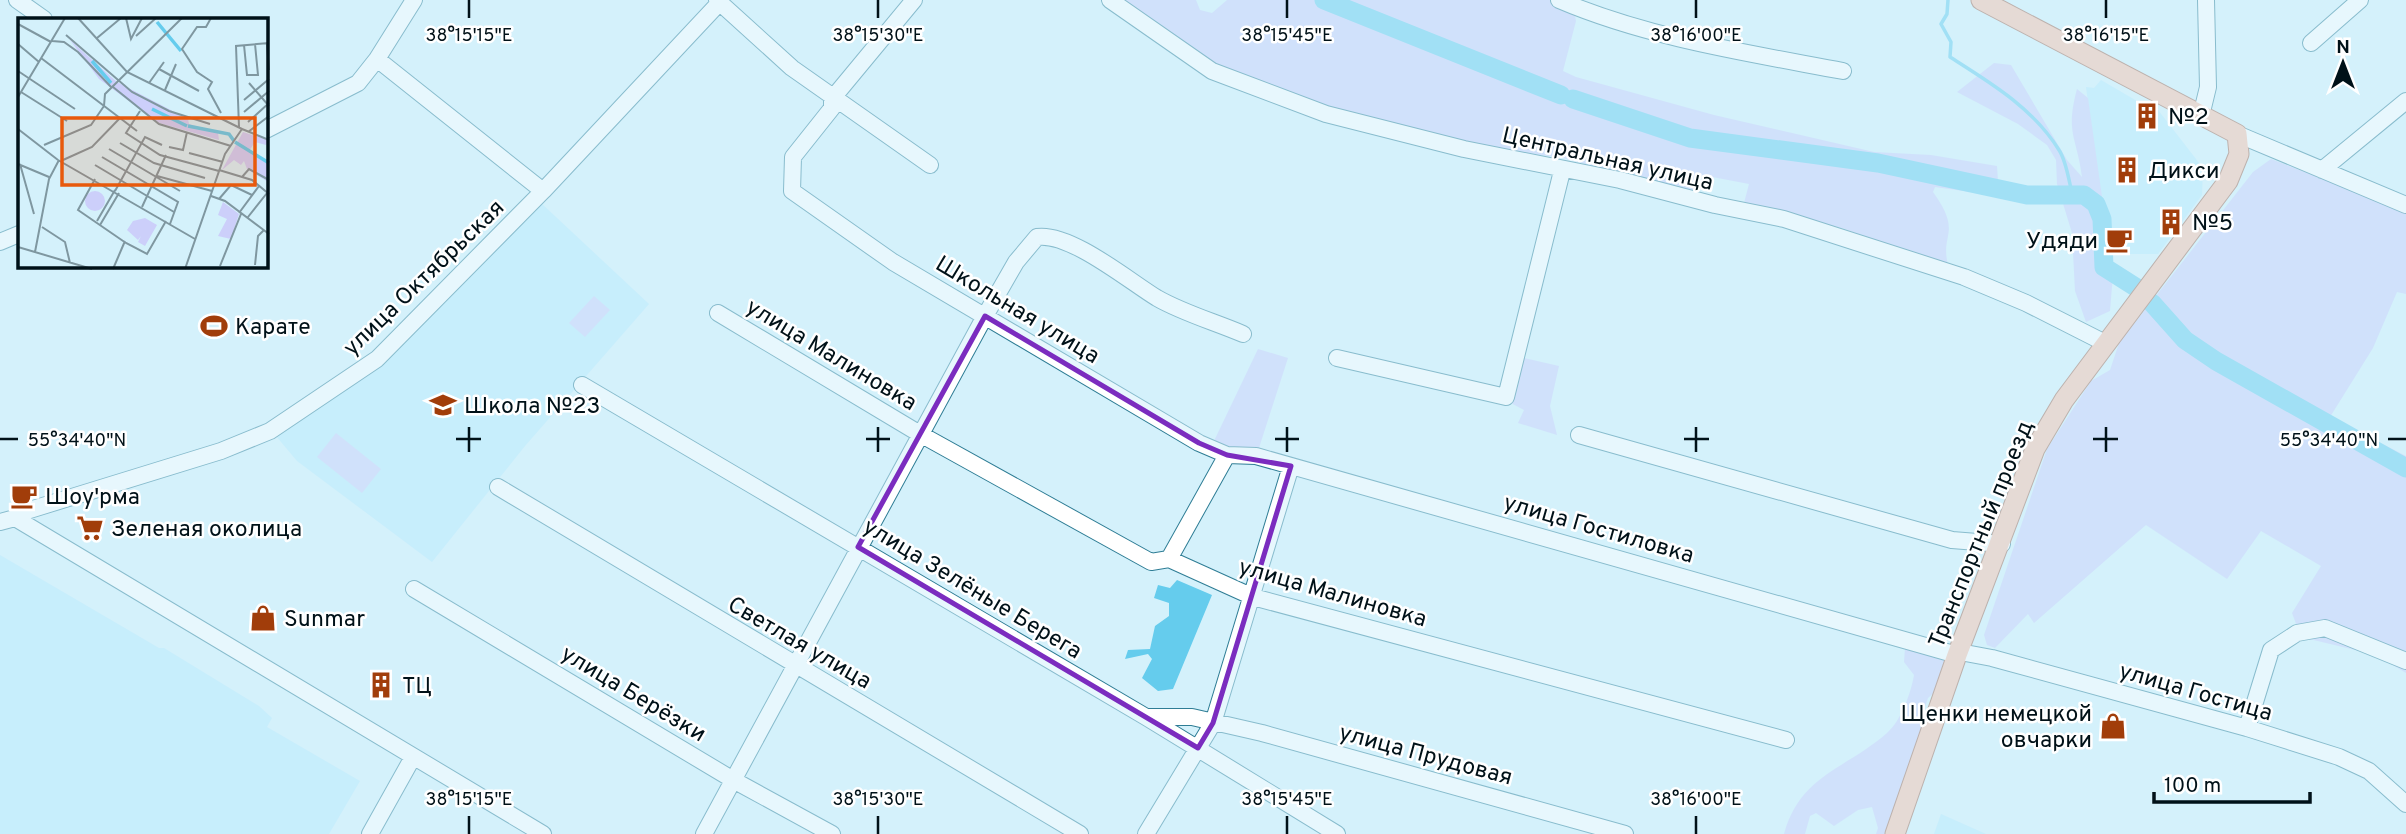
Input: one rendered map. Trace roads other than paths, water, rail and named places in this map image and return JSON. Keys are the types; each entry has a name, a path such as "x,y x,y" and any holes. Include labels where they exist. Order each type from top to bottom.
{"main road":[{"path":"1981,0 2237,134"},
{"name":"Транспортный проезд","path":"1895,834 1958,654 2041,438 2064,400 2228,181 2239,154 2237,134"}],"street":[{"path":"17,0 43,18"},
{"path":"268,129 358,83 377,59 414,0"},
{"path":"832,99 914,0"},
{"name":"Центральная улица","path":"1110,0 1212,71 1326,114 1562,171 1620,180 1797,223 1964,277 2026,303 2107,344"},
{"path":"1559,0 1582,12 1717,47 1843,71"},
{"path":"2201,116 2208,87 2206,0"},
{"path":"2311,43 2361,0"},
{"path":"719,1 792,68 832,99 903,144 930,165"},
{"name":"улица Октябрьская","path":"8,520 20,513 221,451 270,431 377,359 543,191 719,1"},
{"path":"377,59 543,191"},
{"name":"Школьная улица","path":"832,99 832,108 793,157 792,191 893,262 1199,443 1227,455"},
{"path":"2322,170 2406,101"},
{"path":"2237,134 2406,205"},
{"path":"1338,358 1506,397 1562,171"},
{"path":"0,242 18,234"},
{"path":"704,834 985,316 1037,237 1048,236 1129,276 1157,298 1243,334"},
{"name":"улица Малиновка","path":"718,313 920,434 1151,562 1169,559 1253,597 1786,740"},
{"name":"улица Зелёные Берега","path":"582,385 1146,717 1337,834"},
{"path":"1580,435 1952,540 2002,544"},
{"path":"1169,559 1227,455"},
{"name":"улица Гостиловка","path":"1227,455 1256,456 1958,654"},
{"path":"1146,834 1213,723 1291,466"},
{"name":"Светлая улица","path":"498,487 1080,834"},
{"path":"8,520 544,834"},
{"name":"улица Берёзки","path":"414,589 734,781 832,834"},
{"path":"2246,728 2271,650 2297,633 2325,628 2406,660"},
{"name":"улица Гостица","path":"1958,654 1992,658 2246,728 2339,757 2369,771 2406,804"},
{"name":"улица Прудовая","path":"1146,717 1192,717 1262,733 1625,834"},
{"path":"370,834 413,757"}],"waterway":[{"path":"1324,0 1561,95"},
{"path":"1948,0 1947,14 1941,24 1951,42 1950,57 2010,98 2037,121 2062,155 2073,197"},
{"path":"1573,99 1690,138 1878,163 2027,195 2084,195 2096,204 2102,219 2104,267 2137,288"},
{"path":"2152,303 2185,340 2216,361 2406,468"}],"place":[{"name":"№2","path":"2147,116"},
{"name":"Дикси","path":"2127,170"},
{"name":"№5","path":"2171,222"},
{"name":"Удяди","path":"2119,240"},
{"name":"Карате","path":"214,326"},
{"name":"Школа №23","path":"443,405"},
{"name":"Шоу'рма","path":"24,496"},
{"name":"Зеленая околица","path":"90,528"},
{"name":"Sunmar","path":"263,618"},
{"name":"ТЦ","path":"381,685"},
{"name":"Щенки немецкой овчарки","path":"2113,726"}]}
